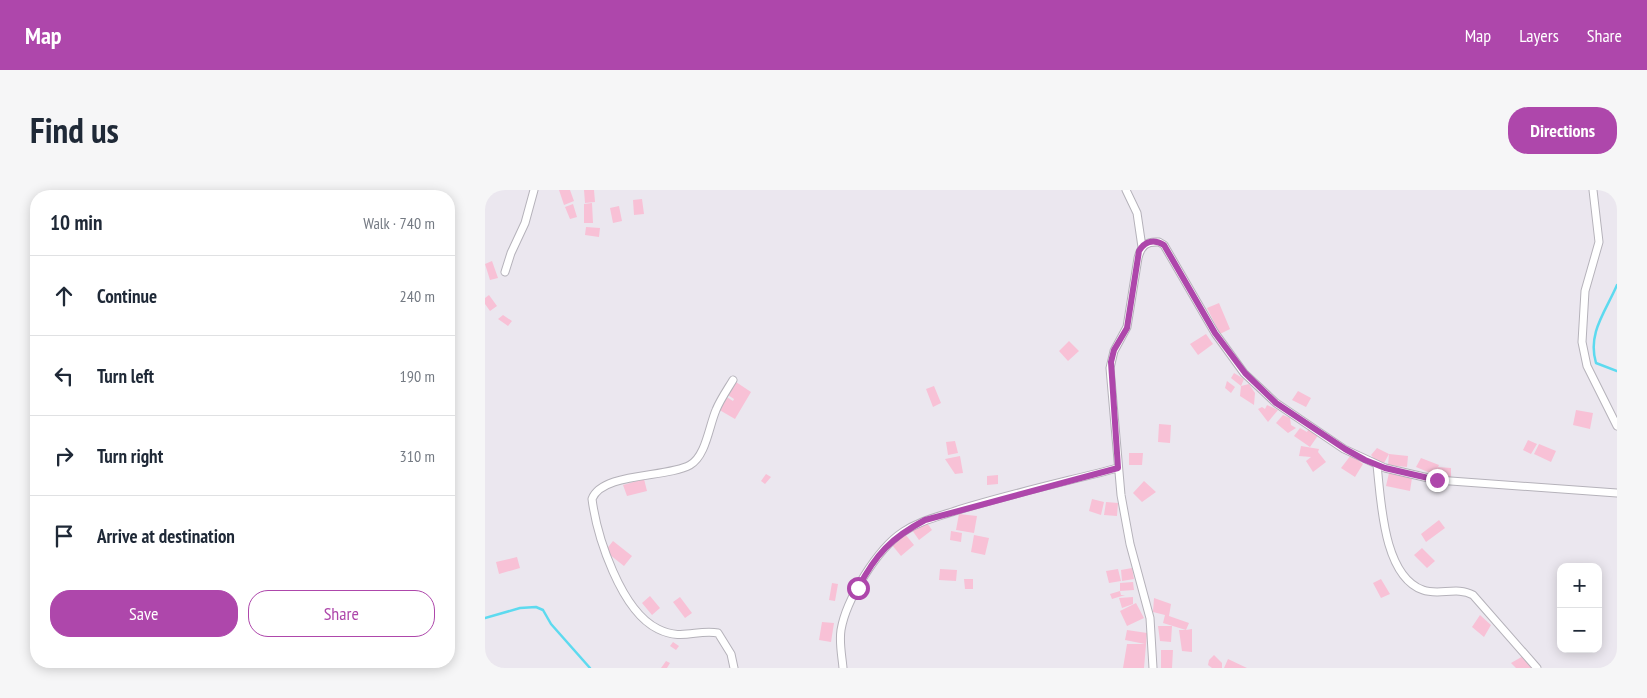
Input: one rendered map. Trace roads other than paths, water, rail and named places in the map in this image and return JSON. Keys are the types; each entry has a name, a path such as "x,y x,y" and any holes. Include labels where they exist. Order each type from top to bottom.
{"street":[{"path":"505,272 511,253 525,224 534,190"},
{"path":"1126,190 1137,212 1142,247 1138,258 1127,328 1114,350 1111,362 1118,468 1130,544 1150,618 1153,668"},
{"path":"1593,190 1599,242 1585,291 1583,342 1587,366 1617,426"},
{"path":"1142,247 1151,242 1164,245 1215,333 1245,373 1262,391 1294,416 1337,444 1377,464 1408,474 1456,482 1617,492"},
{"path":"733,380 716,408 698,458 692,464 661,474 615,482 602,487 592,499 603,548 617,580 640,615 657,629 678,635 718,633 731,654 734,668"},
{"path":"1377,464 1387,534 1403,573 1418,588 1426,591 1463,591 1473,595 1537,668"},
{"path":"843,668 841,629 848,610 871,564 888,543 903,531 925,520 974,505 1118,468"}],"waterway":[{"path":"1617,285 1599,322 1594,342 1596,363 1617,371"},
{"path":"485,618 520,608 536,607 543,610 551,624 590,668"}]}
